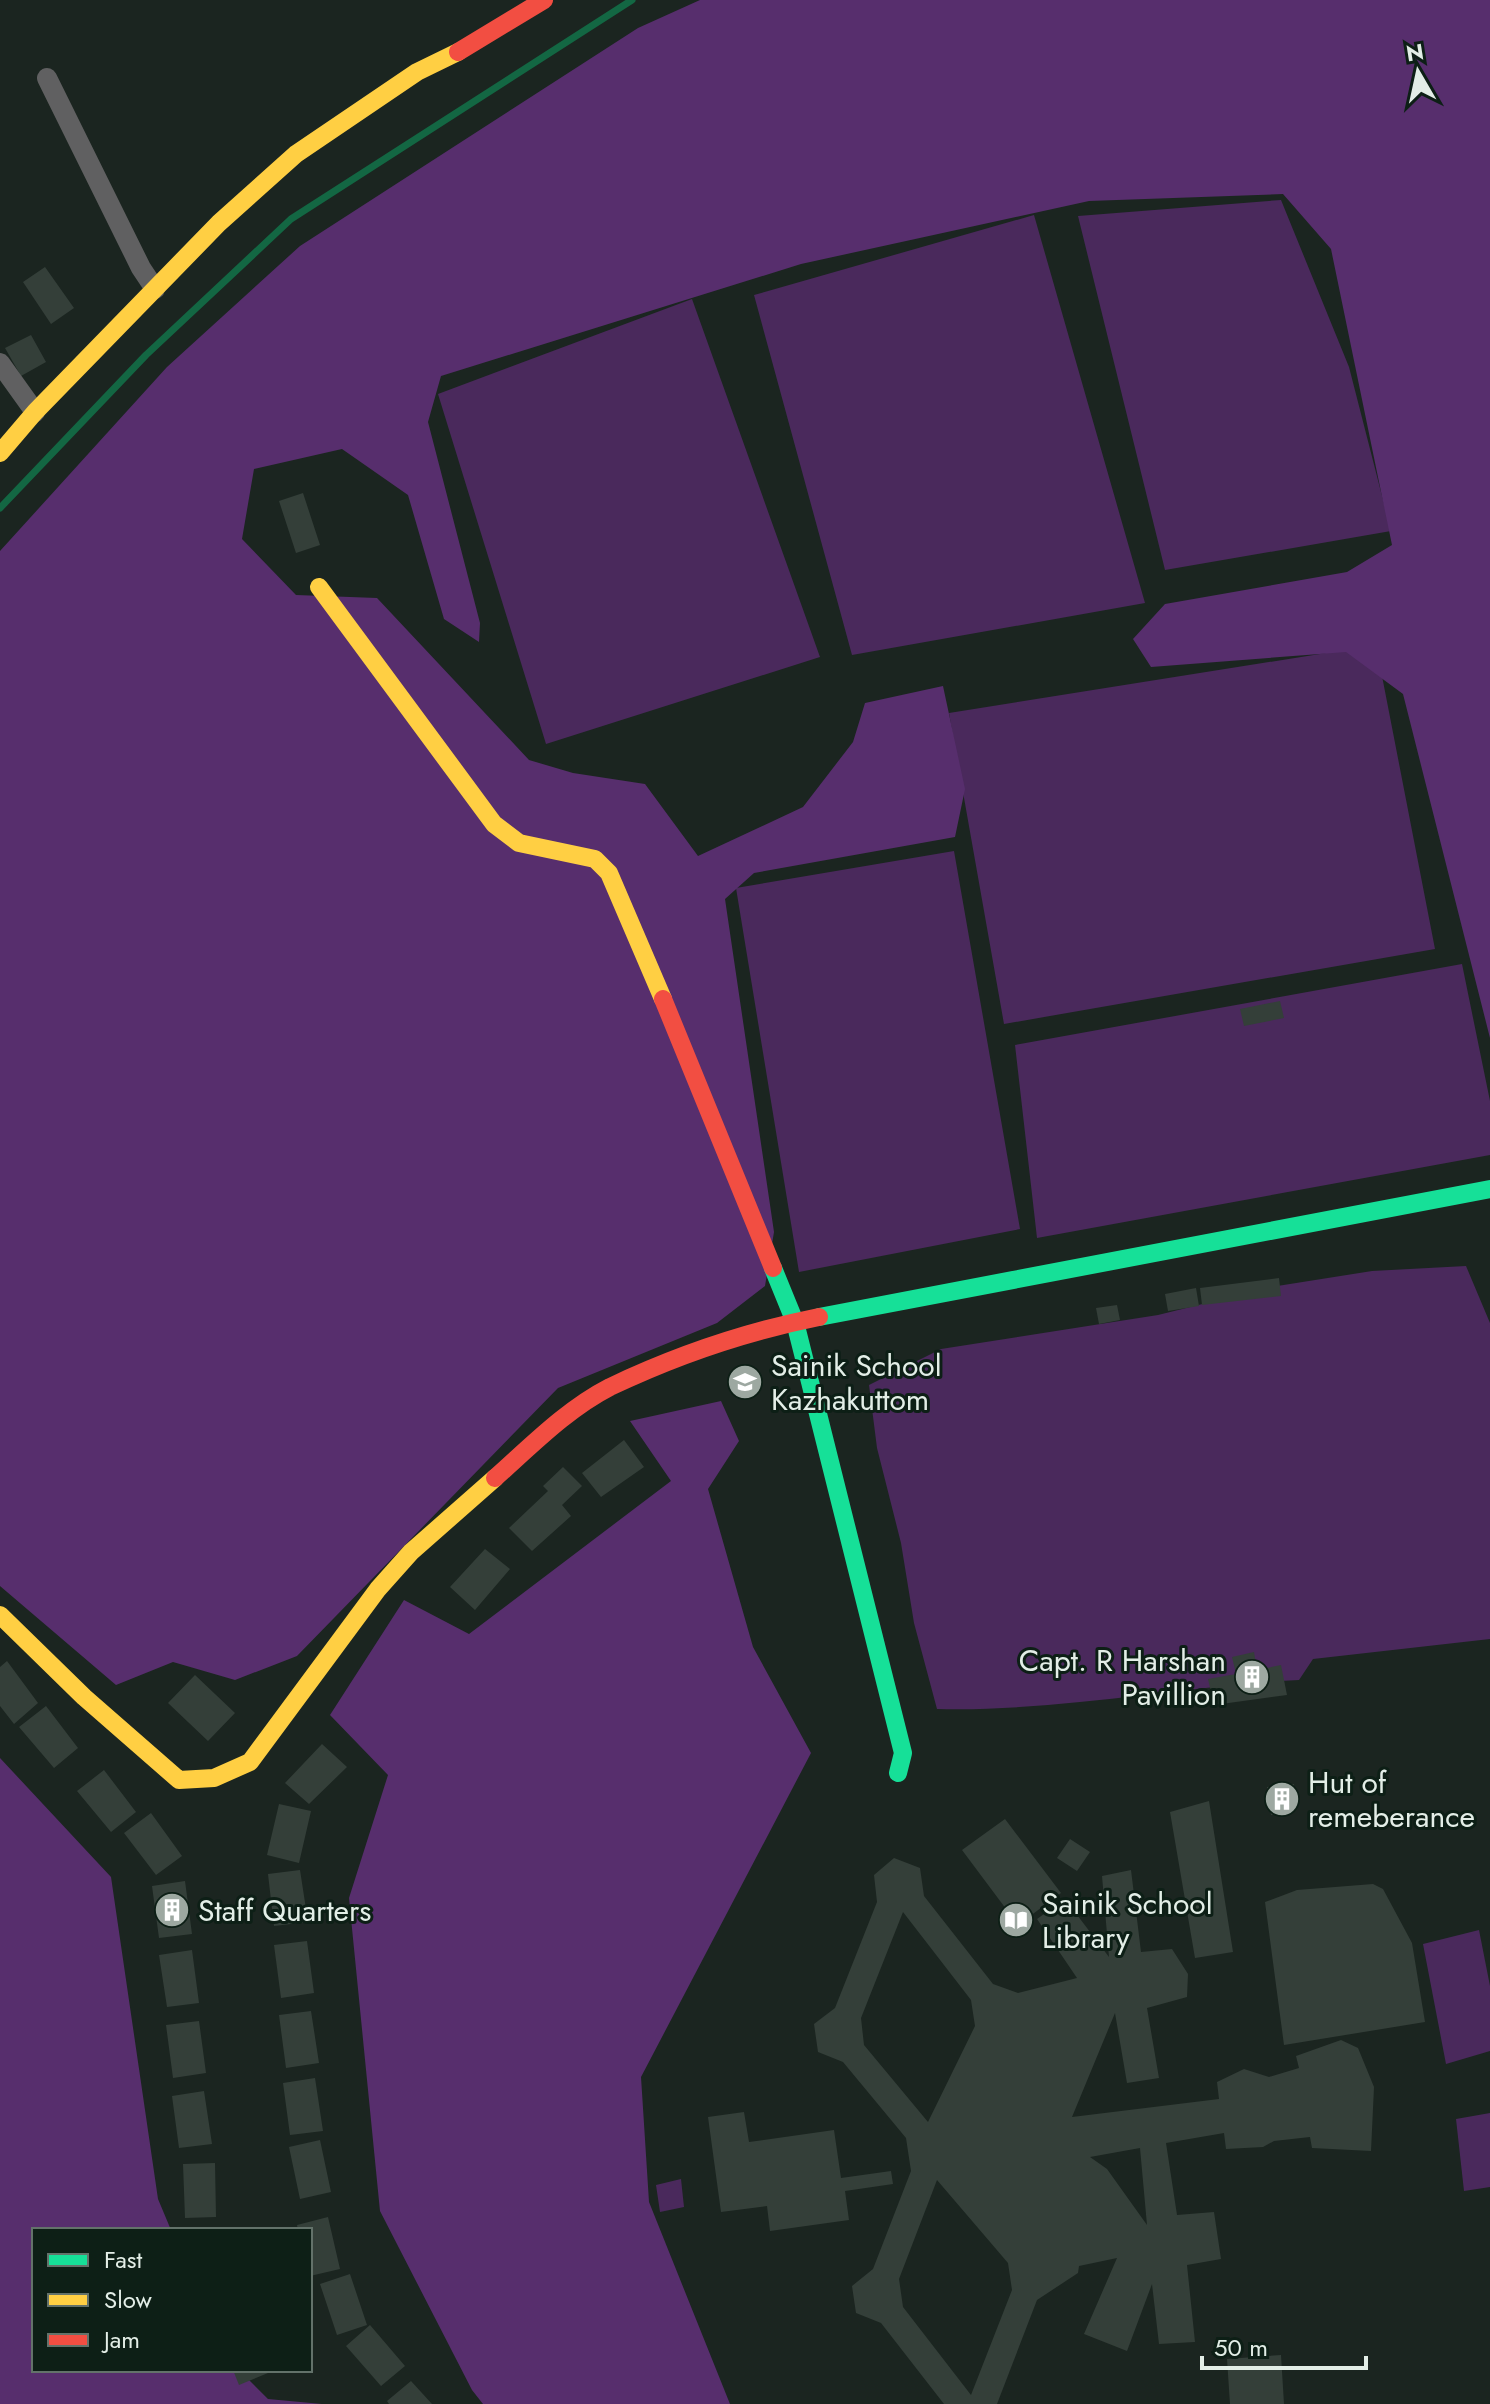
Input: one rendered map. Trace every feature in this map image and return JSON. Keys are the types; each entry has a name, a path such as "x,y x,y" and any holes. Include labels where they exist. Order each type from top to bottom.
{"street":[{"path":"0,453 35,412 219,223 296,154 417,72 445,60 544,0"},
{"path":"0,469 158,300 251,212 316,155 423,80 445,60"},
{"path":"47,78 141,268 155,289"},
{"path":"0,363 35,412"},
{"path":"319,587 494,824 530,847 595,859 609,873 795,1322 903,1753 898,1773"},
{"path":"0,1615 84,1697 179,1780 214,1778 250,1762 378,1589 411,1552 560,1420 609,1388 708,1348 795,1322 1490,1189"}],"shaded area":[{"path":"700,0 1490,0 1490,1038 1403,694 1346,652 1151,667 1133,639 1165,604 1347,572 1392,545 1331,249 1283,194 1089,201 801,264 441,376 428,422 480,623 479,642 444,619 408,495 342,449 254,469 242,539 296,595 377,598 529,760 573,773 645,784 698,856 803,807 853,742 865,703 943,686 965,789 955,837 754,873 725,899 774,1232 765,1286 717,1323 558,1388 297,1656 235,1680 173,1662 116,1685 0,1586 0,551 167,367 300,246 638,28"},
{"path":"1281,200 1349,367 1391,531 1165,570 1078,216"},
{"path":"1034,215 1145,603 852,655 754,295"},
{"path":"692,299 820,657 546,744 438,394"},
{"path":"1376,645 1435,949 1004,1024 949,713"},
{"path":"954,851 1020,1229 799,1272 736,888"},
{"path":"1462,964 1490,1101 1490,1155 1037,1238 1015,1045"},
{"path":"1466,1266 1490,1323 1490,1639 1313,1659 1299,1680 1028,1707 937,1709 914,1623 901,1543 877,1448 869,1385 941,1349 1158,1315 1271,1287 1372,1271"},
{"path":"721,1401 739,1441 708,1489 753,1647 811,1753 641,2077 649,2202 730,2404 483,2404 472,2390 380,2211 349,1898 388,1775 330,1715 404,1600 469,1634 671,1481 630,1421"},
{"path":"0,1758 111,1877 158,2199 170,2228 32,2228 32,2372 241,2372 268,2399 322,2404 0,2404"},
{"path":"1479,1930 1490,1986 1490,2051 1446,2064 1423,1944"},
{"path":"1490,2113 1490,2187 1464,2191 1456,2119"},
{"path":"681,2179 684,2207 660,2212 656,2185"}],"building":[{"path":"45,267 74,308 51,324 23,282"},
{"path":"31,335 46,362 21,376 5,348"},
{"path":"303,493 320,545 296,553 279,501"},
{"path":"1280,1001 1284,1018 1244,1026 1240,1009"},
{"path":"1279,1278 1281,1296 1202,1305 1200,1288"},
{"path":"1196,1288 1199,1306 1168,1311 1165,1294"},
{"path":"1117,1305 1120,1320 1099,1324 1096,1308"},
{"path":"624,1440 644,1467 601,1497 582,1473"},
{"path":"563,1467 582,1486 562,1505 571,1516 532,1551 509,1528 548,1491 543,1486"},
{"path":"485,1549 510,1569 475,1610 450,1587"},
{"name":"Capt. R Harshan Pavillion","path":"1254,1652 1257,1670 1281,1665 1287,1695 1214,1705 1208,1679 1236,1674 1232,1657"},
{"path":"7,1661 38,1703 14,1724 0,1706 0,1667"},
{"path":"195,1675 235,1713 208,1741 168,1703"},
{"path":"46,1706 78,1748 54,1768 19,1727"},
{"name":"Staff Quarters","path":"322,1744 347,1767 309,1804 285,1783"},
{"path":"104,1770 136,1812 111,1832 77,1791"},
{"name":"Hut of remeberance","path":"1294,1784 1296,1810 1271,1815 1267,1787"},
{"path":"1209,1801 1233,1952 1195,1958 1170,1812"},
{"name":"Staff Quarters","path":"279,1804 311,1811 299,1863 267,1855"},
{"name":"Staff Quarters","path":"151,1813 182,1856 156,1875 124,1833"},
{"path":"1005,1819 1061,1893 1018,1925 962,1850"},
{"path":"1070,1839 1090,1852 1077,1871 1057,1858"},
{"path":"894,1858 920,1868 924,1896 993,1984 1018,1993 1077,1978 1037,1919 1065,1899 1109,1957 1102,1876 1131,1870 1141,1952 1172,1949 1188,1974 1187,1997 1147,2008 1159,2078 1127,2083 1115,2013 1072,2117 1219,2099 1217,2082 1244,2069 1269,2077 1299,2068 1296,2056 1341,2040 1358,2048 1374,2087 1371,2151 1312,2148 1310,2137 1274,2141 1263,2147 1226,2149 1224,2133 1166,2143 1177,2215 1214,2212 1221,2259 1187,2265 1195,2342 1159,2344 1152,2284 1127,2351 1084,2334 1117,2258 1079,2266 1078,2273 1037,2300 997,2404 944,2404 881,2323 856,2313 852,2286 873,2269 911,2171 906,2138 843,2062 818,2052 814,2024 835,2008 877,1902 874,1875","holes":["903,1912 971,2000 975,2026 928,2122 864,2045 861,2018","1140,2148 1147,2225 1107,2169 1090,2157","937,2180 1008,2263 1012,2290 971,2395 903,2307 899,2279"]},
{"name":"Staff Quarters","path":"300,1870 308,1922 274,1926 268,1874"},
{"name":"Staff Quarters","path":"185,1881 192,1934 159,1938 152,1886"},
{"path":"1373,1884 1383,1889 1412,1943 1425,2022 1284,2045 1265,1902 1297,1890"},
{"name":"Staff Quarters","path":"307,1941 314,1993 281,1998 274,1945"},
{"name":"Staff Quarters","path":"192,1950 199,2003 167,2007 159,1955"},
{"name":"Staff Quarters","path":"311,2011 319,2063 286,2068 279,2015"},
{"path":"199,2021 206,2073 173,2078 166,2025"},
{"path":"315,2078 323,2131 290,2135 283,2083"},
{"path":"204,2091 212,2144 179,2148 172,2096"},
{"path":"744,2112 749,2142 834,2130 841,2178 891,2171 893,2184 845,2191 849,2220 770,2231 767,2206 721,2212 708,2117"},
{"path":"320,2140 331,2192 300,2199 289,2147"},
{"path":"215,2163 216,2217 185,2218 183,2164"},
{"path":"328,2217 340,2269 312,2276 312,2228 298,2228 297,2225"},
{"path":"350,2274 367,2325 337,2335 320,2284"},
{"path":"370,2325 405,2366 381,2386 346,2346"},
{"path":"1281,2355 1284,2404 1230,2404 1227,2359"},
{"path":"234,2372 268,2372 268,2373 239,2385"},
{"path":"411,2381 432,2404 389,2404 387,2401"}],"waterway":[{"path":"0,508 146,355 291,219 632,0"}],"traffic: fast":[{"path":"819,1317 1490,1189"},
{"path":"773,1268 795,1322 903,1753 898,1773"}],"traffic: slow":[{"path":"0,453 35,412 219,223 296,154 417,72 458,52"},
{"path":"319,587 494,824 519,843 595,859 609,873 663,999"},
{"path":"0,1615 84,1697 179,1780 214,1778 250,1762 378,1589 411,1552 495,1478"}],"traffic: jam":[{"path":"458,52 544,0"},
{"path":"663,999 773,1268"},
{"path":"495,1478 564,1417 610,1387 713,1346 766,1329 819,1317"}],"place":[{"name":"Sainik School Kazhakuttom","path":"745,1382"},
{"name":"Capt. R Harshan Pavillion","path":"1252,1677"},
{"name":"Hut of remeberance","path":"1282,1799"},
{"name":"Staff Quarters","path":"172,1910"},
{"name":"Sainik School Library","path":"1016,1920"}]}
